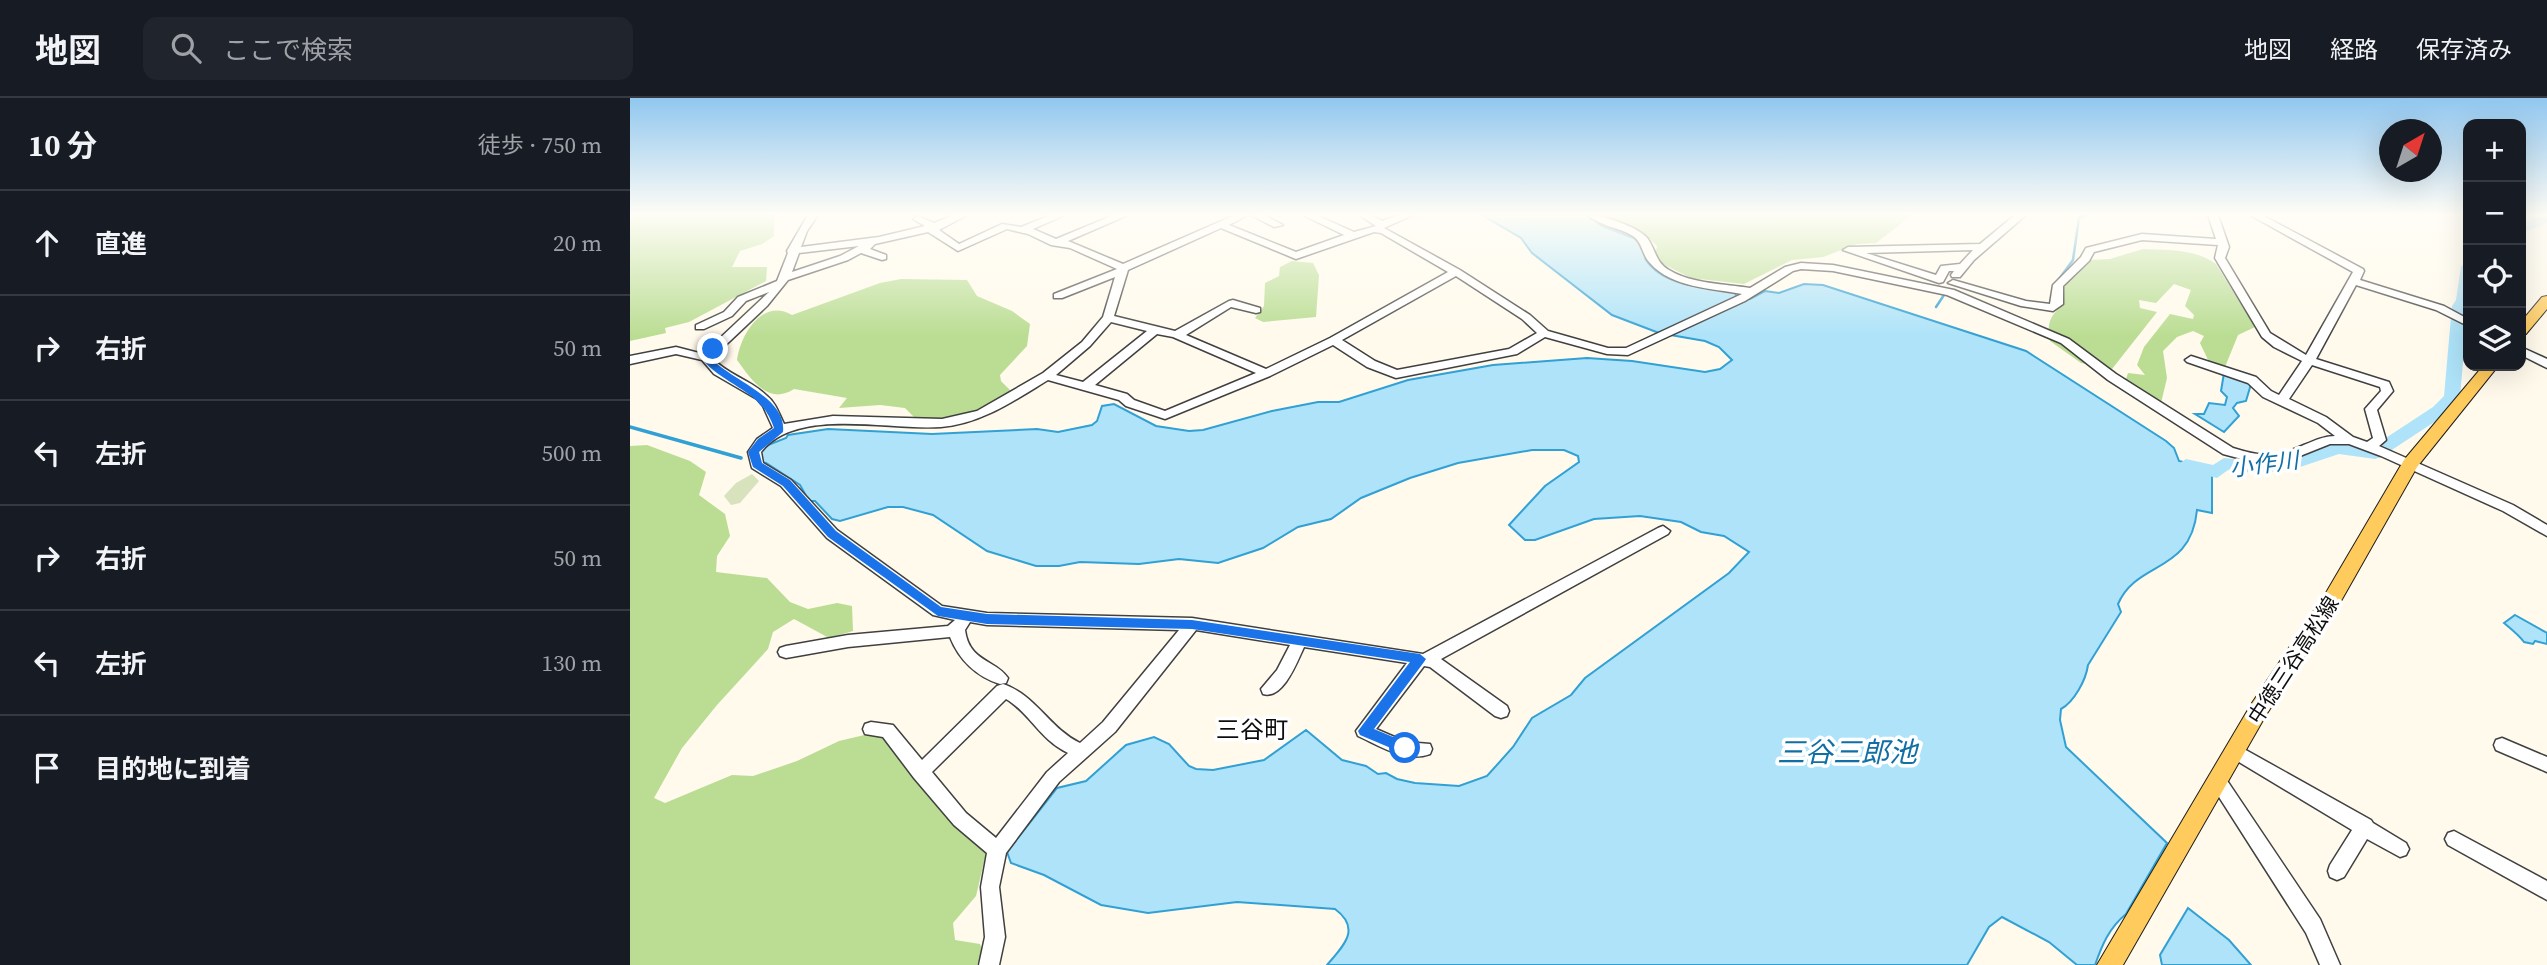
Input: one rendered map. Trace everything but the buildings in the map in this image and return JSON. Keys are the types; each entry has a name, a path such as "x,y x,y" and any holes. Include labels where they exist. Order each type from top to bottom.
{"main road":[{"path":"2526,325 2547,300"},
{"name":"中徳三谷高松線","path":"2109,965 2259,709 2334,596 2410,464 2487,371"}],"street":[{"path":"706,358 771,296 782,281 791,255"},
{"path":"700,327 728,314 742,299 848,255"},
{"path":"878,255 882,257"},
{"path":"1093,255 1122,270"},
{"path":"1058,296 1154,255"},
{"path":"1428,255 1526,317 1544,333 1592,349 1628,352 1801,266 1833,268 1952,287 2053,308 2057,304 2058,285 2087,255"},
{"path":"1650,255 1651,260 1672,276 1746,295"},
{"path":"1865,255 1939,280 1945,268 1960,267"},
{"path":"1952,287 1960,267 1973,255"},
{"path":"2221,255 2266,335 2274,343 2307,358 2385,385 2387,391 2371,409 2380,440 2376,449"},
{"path":"2281,401 2297,381 2307,358 2359,271 2330,255"},
{"path":"961,623 917,597 832,534 786,483 757,465 754,452 762,442 780,429 833,421 917,424 962,419 1002,403 1047,376 1086,344 1108,318 1122,270"},
{"path":"1047,376 1123,397 1130,403 1165,415 1266,373 1334,340 1456,272"},
{"path":"2353,281 2440,308 2463,320"},
{"path":"1952,287 2065,341 2112,377 2240,456 2268,459 2285,457 2329,440 2350,440"},
{"path":"1177,335 1227,304 1233,303 1256,310"},
{"path":"1108,318 1177,335 1266,373"},
{"path":"1085,387 1156,328"},
{"path":"1334,340 1371,364 1396,374 1513,352 1544,333"},
{"path":"630,359 676,350 706,358 718,372 761,396 769,405 780,429"},
{"path":"2526,353 2547,364"},
{"path":"2191,360 2252,380 2281,401 2322,420 2350,440 2508,508 2547,531"},
{"path":"1424,749 1405,748 1364,731 1422,659 1663,531"},
{"path":"961,623 957,640 982,669 1000,678"},
{"path":"786,652 961,623 1192,624 1434,662 1501,711"},
{"path":"989,965 995,937 990,887 997,850 1053,777 1108,727 1192,624"},
{"path":"1269,689 1283,674 1300,641"},
{"path":"920,773 1003,691 1022,699 1045,728 1063,743 1083,751"},
{"path":"871,729 887,730 960,819 997,850"},
{"path":"2502,745 2547,765"},
{"path":"2235,751 2400,849"},
{"path":"2218,781 2313,926 2330,965"},
{"path":"2337,870 2365,826"},
{"path":"2454,839 2547,891"}],"green space":[{"path":"630,255 738,255 732,267 767,267 766,281 689,322 665,328 666,333 630,341"},
{"path":"1655,255 1827,255 1792,260 1744,284 1691,278 1661,263"},
{"path":"2122,255 2201,255 2216,264 2255,327 2238,335 2225,367 2209,362 2200,343 2204,336 2193,331 2177,337 2163,351 2167,378 2161,403 2125,382 2128,373 2145,375 2137,365 2144,347 2170,314 2193,319 2194,315 2185,306 2191,290 2174,284 2156,303 2139,300 2140,308 2157,312 2112,369 2081,363 2050,341 2049,325 2052,317 2063,305 2063,285 2089,260"},
{"path":"1292,261 1313,263 1319,275 1316,317 1263,322 1255,318 1264,306 1265,283 1279,276 1280,267"},
{"path":"901,279 967,280 977,296 1012,311 1030,324 1027,346 1000,375 1001,381 1013,393 967,413 917,420 905,408 880,405 839,408 847,398 794,389 785,393 768,392 754,382 737,360 748,330 762,315 781,311 792,315 880,283"},
{"path":"647,445 690,461 706,472 699,495 725,514 730,536 717,556 716,572 767,578 790,602 808,609 837,603 852,606 853,631 829,638 794,619 773,632 768,649 682,748 654,798 665,803 732,775 753,776 797,761 839,741 877,732 987,849 976,896 953,923 955,940 980,944 983,952 977,965 630,965 630,446"},
{"path":"752,474 759,481 740,503 731,505 724,496 736,483"}],"water":[{"name":"三谷三郎池","path":"1535,255 1644,255 1654,269 1674,281 1734,292 1737,297 1750,299 1765,291 1779,293 1804,284 1823,285 2026,351 2166,441 2174,448 2179,461 2212,469 2212,513 2197,510 2193,531 2185,545 2127,590 2118,604 2121,612 2088,665 2079,690 2061,709 2060,720 2066,747 2167,843 2126,914 2107,937 2095,965 2077,965 2049,942 2002,917 1989,927 1967,965 1327,965 1344,944 1349,930 1343,916 1335,909 1237,902 1148,913 1101,905 1044,875 1011,863 1007,852 1057,788 1086,781 1126,745 1154,737 1169,744 1189,766 1196,769 1213,770 1264,760 1306,730 1342,760 1366,766 1378,774 1386,773 1397,779 1459,786 1487,776 1513,747 1532,718 1571,695 1585,678 1729,573 1749,552 1724,536 1701,532 1681,522 1640,516 1594,519 1535,540 1525,540 1509,525 1545,486 1579,462 1578,456 1564,450 1532,450 1458,463 1410,478 1361,498 1331,519 1298,527 1263,548 1218,563 1179,559 1139,564 1080,562 1059,566 1036,566 987,551 933,515 903,507 888,507 840,521 832,519 815,501 809,501 800,485 766,463 755,461 755,456 768,445 788,435 828,429 932,434 1037,429 1058,432 1092,425 1097,421 1102,406 1114,404 1156,426 1189,431 1203,430 1272,411 1318,402 1339,402 1408,380 1493,365 1587,358 1632,361 1705,372 1720,369 1732,360 1719,347 1705,341 1659,333 1612,315"},
{"path":"2224,373 2251,384 2246,401 2237,403 2233,408 2239,416 2224,432 2195,414 2204,414 2209,403 2225,405 2227,397 2221,391"},
{"path":"2515,615 2547,633 2547,644 2524,642 2504,623"},
{"path":"2188,908 2229,940 2251,965 2162,965 2160,955"}],"waterway":[{"path":"2053,287 2074,255"},
{"path":"1936,307 1944,295"},
{"name":"小作川","path":"2186,465 2217,472 2224,464 2254,467 2291,464 2338,448 2375,453 2439,411 2452,397 2460,306 2463,302"},
{"path":"630,427 741,458"}],"district":[{"name":"三谷町","path":"1252,729"}],"route":[{"path":"713,349 706,358 718,372 761,396 777,420 780,429 762,442 754,452 757,465 786,483 832,534 938,611 987,619 1192,624 1420,659 1364,731 1405,748"}]}
